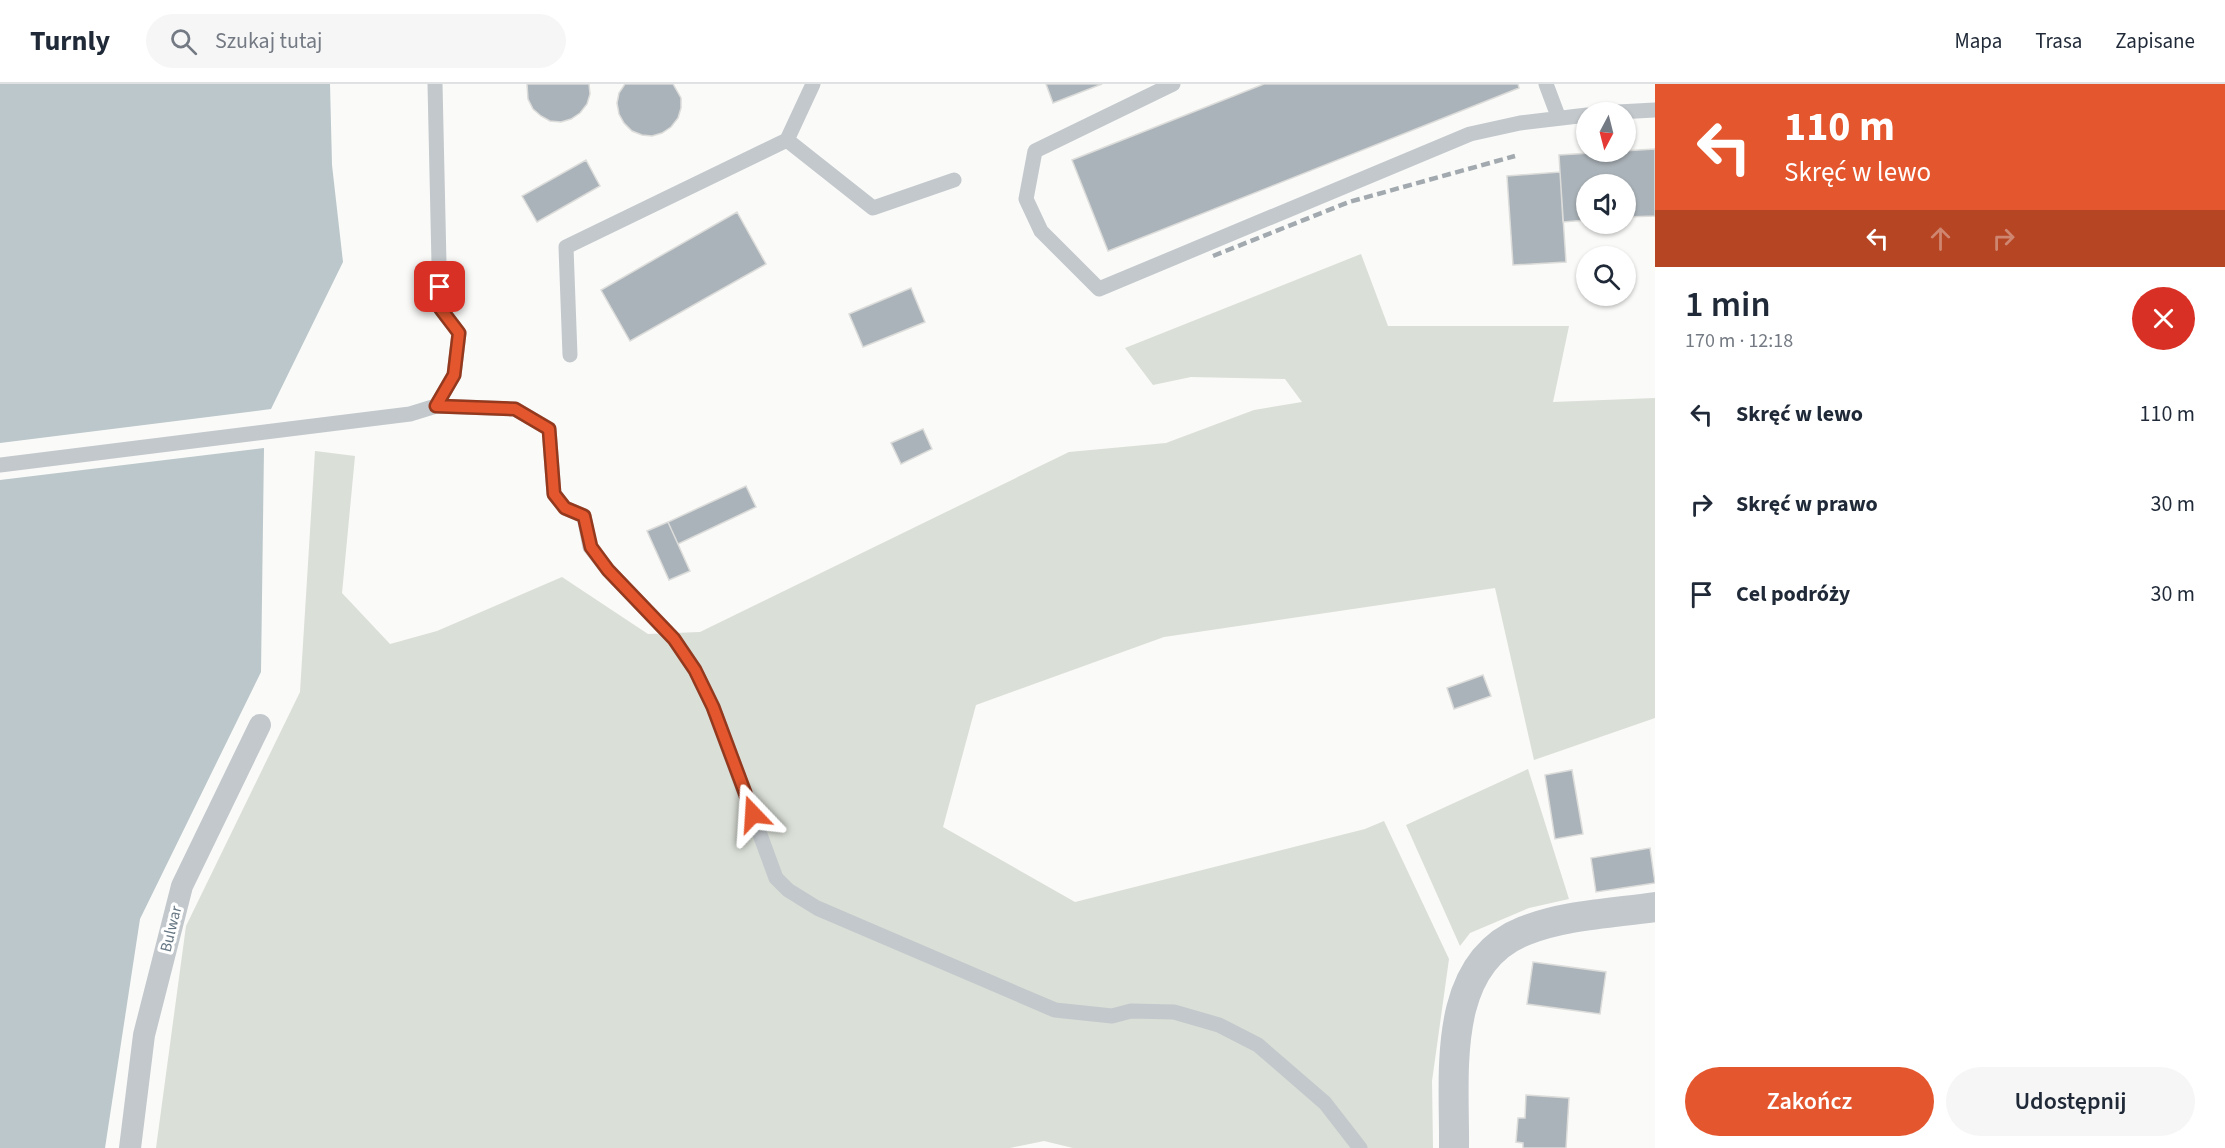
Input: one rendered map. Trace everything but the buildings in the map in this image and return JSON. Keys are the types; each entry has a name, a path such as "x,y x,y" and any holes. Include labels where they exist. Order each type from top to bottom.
{"street":[{"name":"Bulwar","path":"130,1148 144,1035 182,886 260,725"},
{"path":"1454,1148 1455,1048 1458,1018 1467,990 1479,965 1495,948 1523,931 1560,921 1655,907"}],"lane":[{"path":"435,84 440,308 459,333 454,375 436,406"},
{"path":"570,355 567,247 787,140 813,84"},
{"path":"1546,84 1558,117"},
{"path":"1168,85 1035,151 1026,199 1041,231 1099,288 1470,134 1520,123 1576,116"},
{"path":"1636,111 1655,110"},
{"path":"787,140 873,208 954,180"},
{"path":"0,465 410,414 436,406 515,409 549,429 554,494 565,508 584,516 591,547 608,570 674,639 695,670 713,707 776,878 788,890 817,908 1054,1010 1112,1016 1131,1011 1174,1012 1219,1025 1258,1045 1325,1103 1360,1148"}],"shaded area":[{"path":"0,84 330,84 332,165 343,262 271,409 0,443"},
{"path":"1361,254 1388,326 1569,326 1553,402 1655,398 1655,718 1534,760 1495,588 1164,637 976,705 943,827 1075,902 1365,829 1384,821 1449,959 1432,1081 1433,1148 1073,1148 1044,1141 1010,1148 156,1148 186,926 300,692 315,451 355,456 342,593 390,644 437,631 562,577 648,634 700,632 1069,452 1166,443 1254,410 1302,402 1285,379 1191,377 1153,385 1125,348"},
{"path":"264,448 261,672 140,919 105,1148 0,1148 0,480"},
{"path":"1528,769 1569,899 1529,908 1470,933 1460,946 1406,825"}],"railway":[{"path":"1213,256 1349,202 1515,156"}],"route":[{"path":"440,287 440,308 459,333 454,375 436,406 515,409 549,429 554,494 565,508 584,516 591,547 608,570 674,639 695,670 713,707 753,814"}]}
